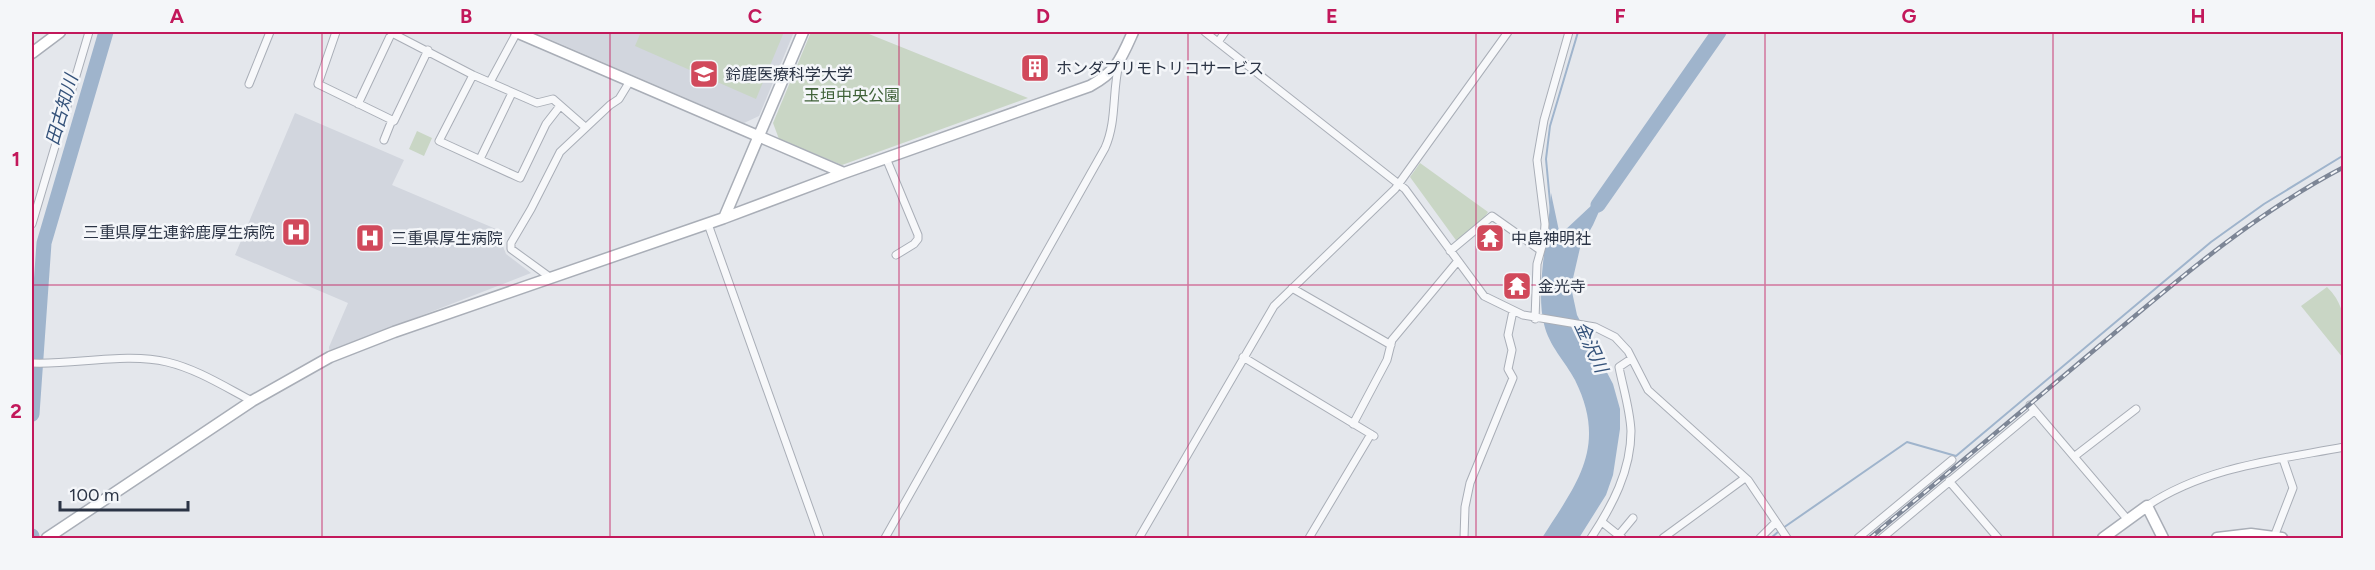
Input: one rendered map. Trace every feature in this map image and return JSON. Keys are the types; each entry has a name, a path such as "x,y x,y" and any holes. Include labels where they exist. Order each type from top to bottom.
{"street":[{"path":"32,53 60,32"},
{"path":"32,224 89,32"},
{"path":"249,84 270,32"},
{"path":"336,32 318,84 392,120"},
{"path":"358,104 391,32 473,75 537,103 553,99 585,127"},
{"path":"490,82 516,32 844,173"},
{"path":"724,218 803,32"},
{"path":"885,538 1105,148 1112,128 1114,84 1119,64 1133,32"},
{"path":"1205,32 1405,189 1484,296 1535,319 1595,327 1616,337 1648,390 1745,478 1781,530 1760,538"},
{"path":"1218,42 1225,32"},
{"path":"1139,538 1274,306 1398,184 1508,32"},
{"path":"1535,319 1536,276 1545,224 1538,160 1540,141 1569,32"},
{"path":"384,140 428,50"},
{"path":"47,538 252,401 330,357 1090,86 1108,75 1119,64"},
{"path":"473,75 439,141 520,178 546,124 560,106"},
{"path":"550,278 511,249 511,243 531,210 560,152 585,127 619,99 630,81"},
{"path":"480,159 513,93"},
{"path":"886,158 918,236 914,244 896,255"},
{"path":"1450,251 1492,216 1540,250"},
{"path":"708,224 820,538"},
{"path":"1353,424 1388,360 1391,345 1398,332 1457,262"},
{"path":"1292,288 1391,345"},
{"path":"1464,538 1465,507 1470,483 1514,378 1508,369 1512,350 1508,335 1513,311"},
{"path":"1243,357 1372,435 1309,538"},
{"path":"32,363 134,359 166,362 197,373 252,401"},
{"path":"1591,538 1622,483 1626,469 1631,432 1619,368 1631,359"},
{"path":"1882,538 2032,408 2128,520"},
{"path":"2075,456 2136,409"},
{"path":"2103,538 2166,493 2216,472 2343,447"},
{"path":"2217,538 2251,534 2278,538 2293,488 2283,459"},
{"path":"1858,538 1952,460"},
{"path":"1663,538 1745,478"},
{"path":"1949,482 1998,538"},
{"path":"2147,506 2163,538"},
{"path":"1602,522 1620,537 1633,518"}],"shaded area":[{"name":"鈴鹿医療科学大学","path":"533,32 794,32 759,116 744,123"},
{"name":"三重県厚生病院","path":"295,113 404,160 392,185 496,229 506,254 531,273 397,325 330,357 329,347 348,303 235,255"}],"green space":[{"path":"641,32 784,32 756,99 635,46"},
{"name":"玉垣中央公園","path":"811,32 864,32 1028,98 842,165 779,139 773,123"},
{"path":"417,131 432,138 424,156 409,149"},
{"path":"1420,163 1488,212 1482,221 1458,243 1410,177"},
{"path":"2327,287 2342,311 2344,320 2343,358 2301,306"}],"water":[{"path":"1609,189 1580,248 1571,287 1577,315 1613,384 1620,409 1620,429 1613,475 1606,495 1579,538 1542,538 1577,482 1588,445 1589,425 1575,380 1553,346 1544,324 1541,294 1551,193 1559,231 1563,232"}],"waterway":[{"name":"田古知川","path":"32,414 44,243 106,32"},
{"path":"1551,213 1546,159 1550,126 1578,32"},
{"name":"金沢川","path":"1598,205 1719,32"},
{"path":"1783,528 1907,442 1956,456 2211,242 2264,204 2344,155"},
{"path":"1771,538 1779,531"}],"railway":[{"path":"1870,538 2213,252 2276,207 2344,167"}],"place":[{"name":"ホンダプリモトリコサービス","path":"1035,68"},
{"name":"鈴鹿医療科学大学","path":"704,74"},
{"name":"三重県厚生連鈴鹿厚生病院","path":"296,232"},
{"name":"三重県厚生病院","path":"370,238"},
{"name":"中島神明社","path":"1490,238"},
{"name":"金光寺","path":"1517,286"}]}
